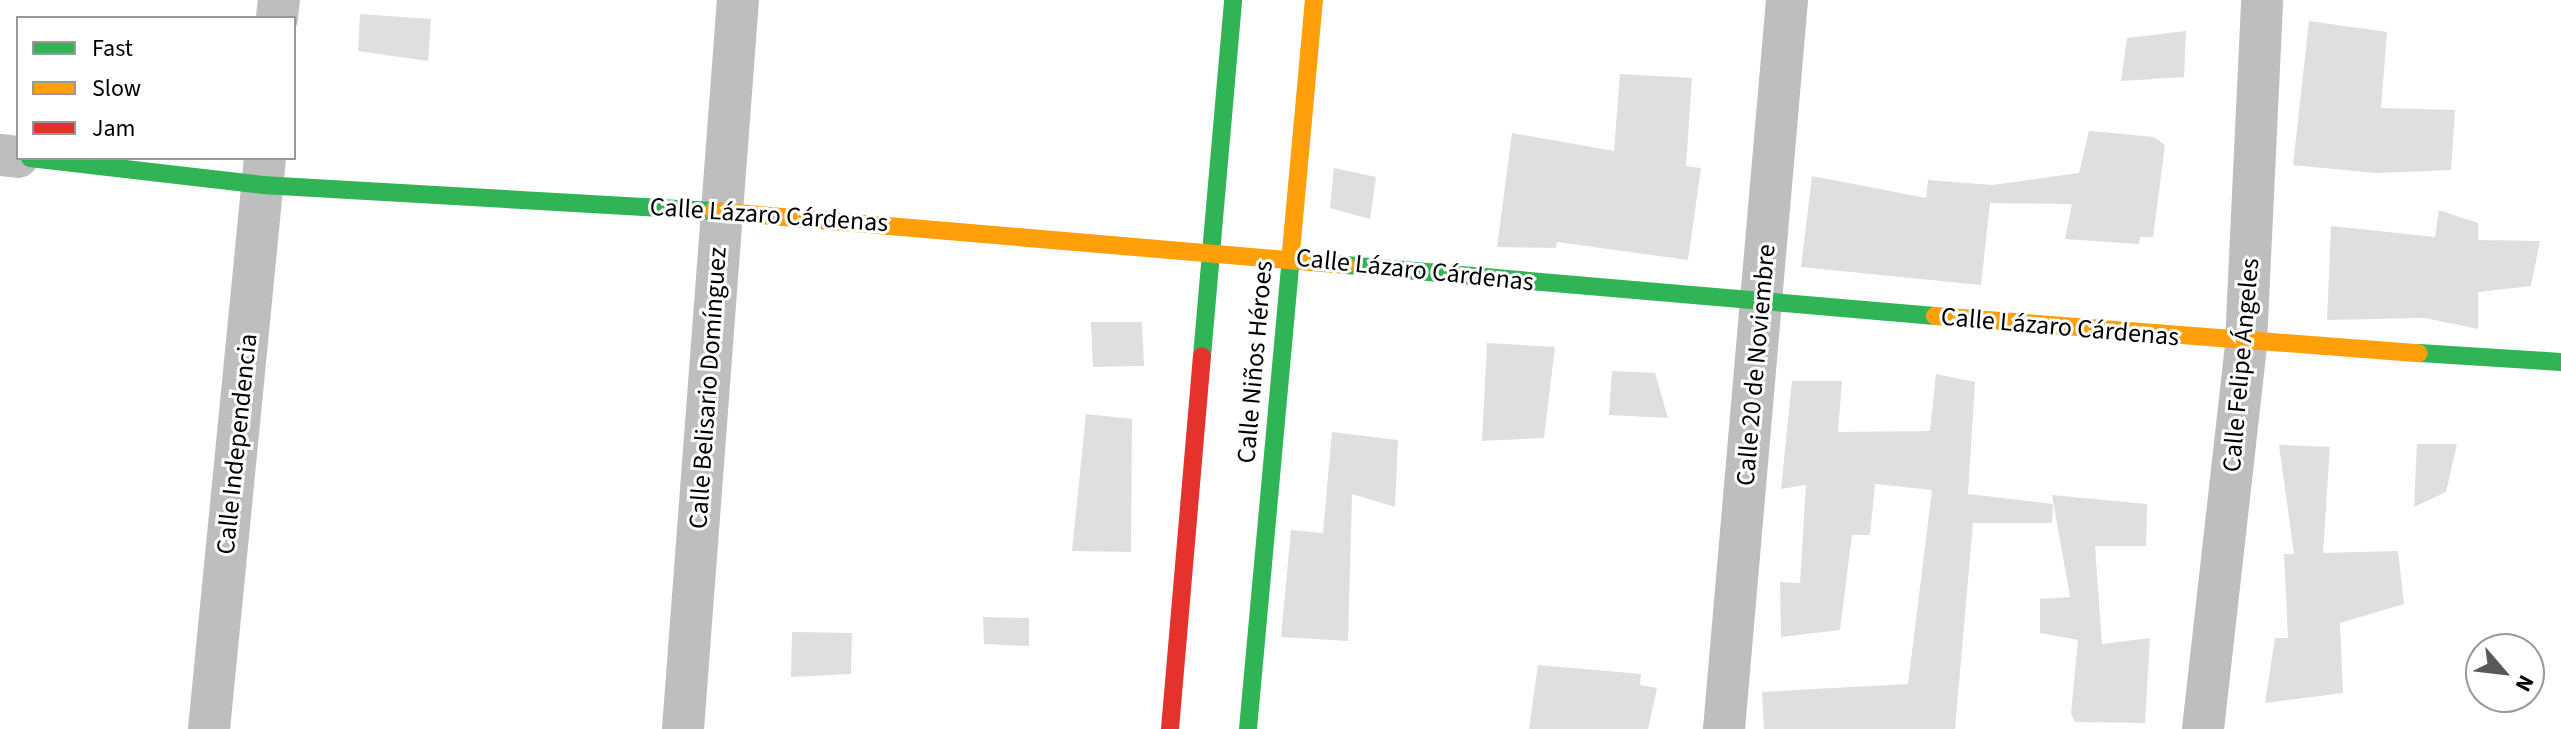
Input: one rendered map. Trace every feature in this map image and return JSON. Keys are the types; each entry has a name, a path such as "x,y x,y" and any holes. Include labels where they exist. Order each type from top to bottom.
{"street":[{"name":"Calle Belisario Domínguez","path":"683,729 738,0"},
{"path":"1170,729 1208,248 1233,0"},
{"name":"Calle Niños Héroes","path":"1248,729 1314,0"},
{"name":"Calle 20 de Noviembre","path":"1724,729 1787,0"},
{"name":"Calle Felipe Ángeles","path":"2203,729 2246,343 2262,0"},
{"name":"Calle Lázaro Cárdenas","path":"63,160 264,172 1208,248 1762,303 2246,343 2561,362"},
{"name":"Calle Independencia","path":"209,729 264,172"}],"building":[{"path":"360,14 431,19 428,61 358,51"},
{"path":"2309,21 2387,32 2381,108 2455,110 2451,170 2375,173 2293,165"},
{"path":"2186,31 2184,77 2121,81 2127,38"},
{"path":"1620,74 1692,78 1686,166 1701,168 1688,260 1557,242 1556,248 1497,247 1512,133 1614,151"},
{"path":"2089,131 2154,137 2165,145 2153,237 2140,237 2139,244 2065,239 2072,204 1990,203 1981,285 1801,267 1812,176 1926,198 1928,180 1992,185 2079,173"},
{"path":"1334,168 1376,177 1370,219 1330,208"},
{"path":"2439,210 2478,223 2478,240 2540,241 2531,286 2478,292 2478,329 2425,318 2327,320 2331,226 2435,237"},
{"path":"1091,322 1142,322 1144,366 1093,367"},
{"path":"1487,343 1555,347 1544,438 1482,441"},
{"path":"1612,371 1655,373 1668,418 1609,415"},
{"path":"1936,374 1975,382 1968,494 2053,504 2052,523 1973,523 1955,729 1764,729 1762,692 1908,684 1932,490 1875,484 1870,535 1852,535 1840,630 1781,637 1780,582 1800,583 1806,485 1781,489 1792,381 1842,381 1838,432 1930,431"},
{"path":"1086,414 1132,419 1131,552 1072,551"},
{"path":"1332,432 1398,440 1395,507 1352,494 1348,641 1281,637 1291,530 1323,533"},
{"path":"2417,444 2457,444 2446,492 2414,507"},
{"path":"2279,445 2330,447 2323,553 2398,551 2404,604 2340,623 2343,693 2265,703 2275,638 2288,638 2284,554 2294,554"},
{"path":"2052,495 2147,504 2146,546 2095,546 2102,644 2150,638 2145,723 2075,722 2071,714 2078,640 2040,633 2040,599 2070,597"},
{"path":"983,617 1029,618 1029,646 984,644"},
{"path":"792,632 852,633 851,674 791,677"},
{"path":"1538,665 1641,674 1640,685 1657,688 1648,729 1529,729"}],"traffic: fast":[{"path":"1202,356 1233,0"},
{"path":"47,160 262,185 713,211"},
{"path":"1248,729 1291,252"},
{"path":"1346,265 1935,316"},
{"path":"2419,353 2561,362"}],"traffic: slow":[{"path":"1291,252 1314,0"},
{"path":"713,211 1346,265"},
{"path":"1935,316 2419,353"}],"traffic: jam":[{"path":"1170,729 1202,356"}]}
